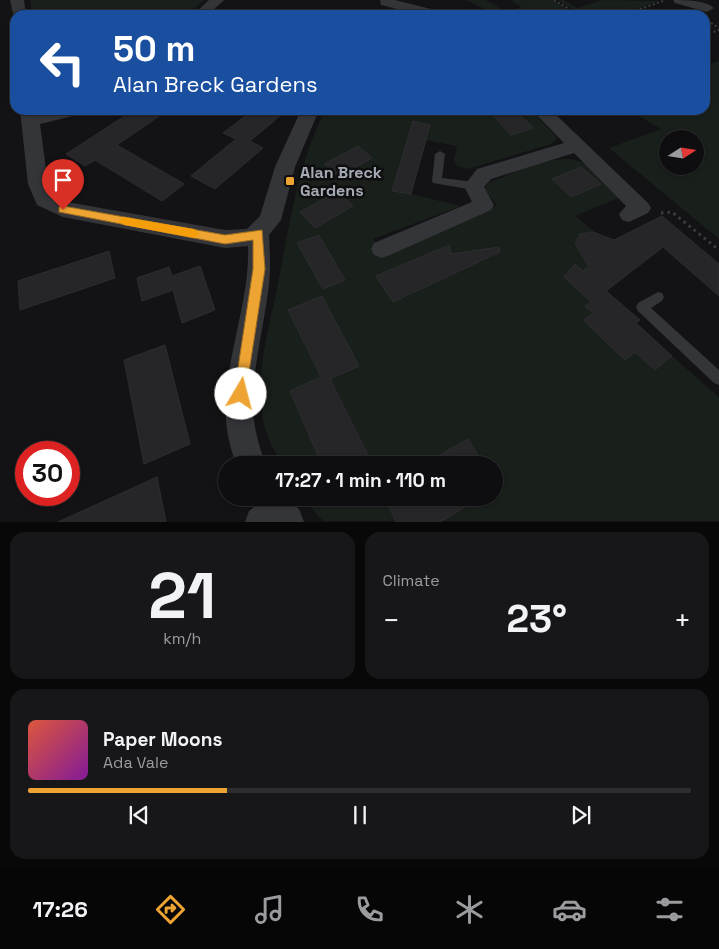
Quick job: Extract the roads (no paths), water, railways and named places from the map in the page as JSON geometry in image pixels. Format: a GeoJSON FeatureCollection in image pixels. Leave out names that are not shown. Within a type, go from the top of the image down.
{"type":"FeatureCollection","features":[{"type":"Feature","properties":{"kind":"street"},"geometry":{"type":"LineString","coordinates":[[206,10],[218,0]]}},
{"type":"Feature","properties":{"kind":"street"},"geometry":{"type":"LineString","coordinates":[[680,0],[707,8]]}},
{"type":"Feature","properties":{"kind":"street"},"geometry":{"type":"LineString","coordinates":[[386,1],[419,10]]}},
{"type":"Feature","properties":{"kind":"street"},"geometry":{"type":"LineString","coordinates":[[30,116],[38,184],[44,200],[63,210],[225,239],[248,237],[258,233],[270,220],[285,167],[308,115]]}},
{"type":"Feature","properties":{"kind":"street"},"geometry":{"type":"LineString","coordinates":[[546,115],[577,146],[635,211]]}},
{"type":"Feature","properties":{"kind":"street"},"geometry":{"type":"LineString","coordinates":[[382,249],[484,205],[474,186],[484,174],[577,146]]}},
{"type":"Feature","properties":{"kind":"street"},"geometry":{"type":"LineString","coordinates":[[249,456],[244,444],[239,409],[259,269],[258,233]]}},
{"type":"Feature","properties":{"kind":"lane"},"geometry":{"type":"LineString","coordinates":[[440,154],[437,181],[474,186]]}},
{"type":"Feature","properties":{"kind":"lane"},"geometry":{"type":"LineString","coordinates":[[658,297],[642,307],[719,379]]}},
{"type":"Feature","properties":{"kind":"place","name":"Alan Breck Gardens"},"geometry":{"type":"Point","coordinates":[290,181]}}]}
